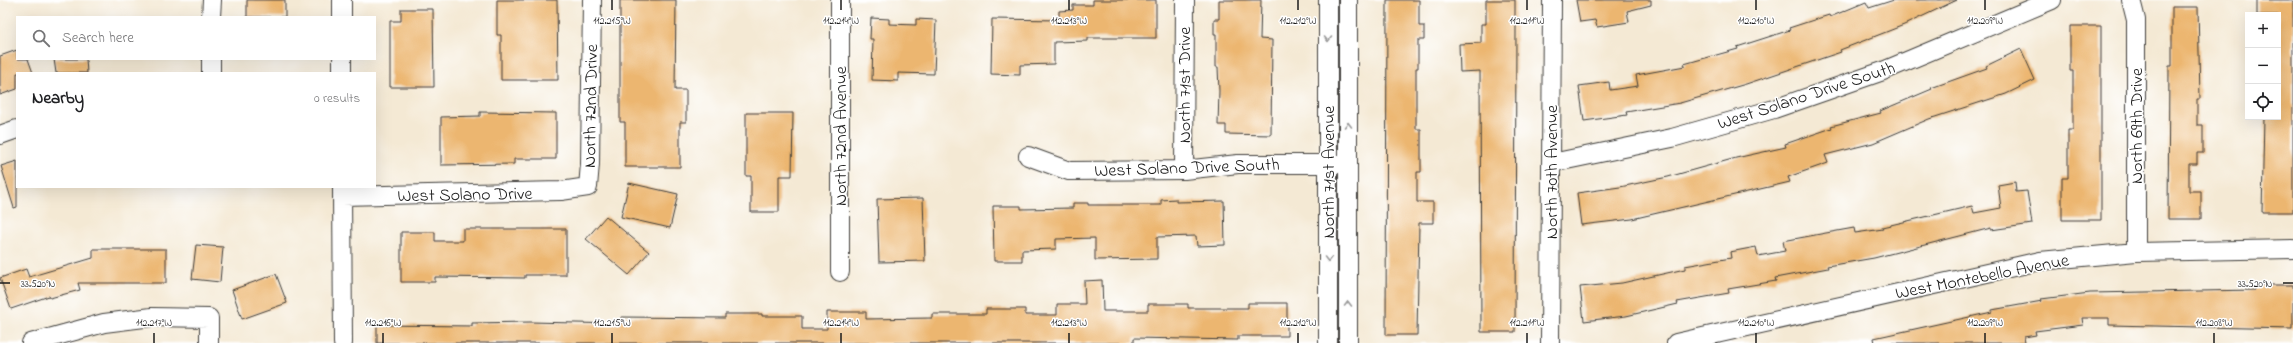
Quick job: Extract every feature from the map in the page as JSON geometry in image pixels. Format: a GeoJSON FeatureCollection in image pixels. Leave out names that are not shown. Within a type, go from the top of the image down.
{"type":"FeatureCollection","features":[{"type":"Feature","properties":{"kind":"street"},"geometry":{"type":"LineString","coordinates":[[211,16],[212,0]]}},
{"type":"Feature","properties":{"kind":"street"},"geometry":{"type":"LineString","coordinates":[[342,0],[342,16]]}},
{"type":"Feature","properties":{"kind":"street","name":"North 72nd Drive"},"geometry":{"type":"LineString","coordinates":[[588,187],[590,164],[592,0]]}},
{"type":"Feature","properties":{"kind":"street","name":"North 72nd Avenue"},"geometry":{"type":"LineString","coordinates":[[840,0],[840,272]]}},
{"type":"Feature","properties":{"kind":"street","name":"North 71st Drive"},"geometry":{"type":"LineString","coordinates":[[1184,0],[1184,170]]}},
{"type":"Feature","properties":{"kind":"street","name":"North 71st Avenue"},"geometry":{"type":"LineString","coordinates":[[1328,0],[1328,343]]}},
{"type":"Feature","properties":{"kind":"street","name":"North 71st Avenue"},"geometry":{"type":"LineString","coordinates":[[1348,0],[1348,343]]}},
{"type":"Feature","properties":{"kind":"street","name":"North 70th Avenue"},"geometry":{"type":"LineString","coordinates":[[1550,343],[1552,0]]}},
{"type":"Feature","properties":{"kind":"street","name":"West Solano Drive South"},"geometry":{"type":"LineString","coordinates":[[1552,163],[1672,138],[1774,109],[1883,71],[2052,0]]}},
{"type":"Feature","properties":{"kind":"street","name":"North 69th Drive"},"geometry":{"type":"LineString","coordinates":[[2132,0],[2136,20],[2136,252]]}},
{"type":"Feature","properties":{"kind":"street"},"geometry":{"type":"LineString","coordinates":[[211,60],[211,72]]}},
{"type":"Feature","properties":{"kind":"street"},"geometry":{"type":"LineString","coordinates":[[342,60],[342,72]]}},
{"type":"Feature","properties":{"kind":"street"},"geometry":{"type":"LineString","coordinates":[[0,135],[16,129]]}},
{"type":"Feature","properties":{"kind":"street","name":"West Solano Drive South"},"geometry":{"type":"LineString","coordinates":[[1028,156],[1069,171],[1184,170],[1238,164],[1348,164]]}},
{"type":"Feature","properties":{"kind":"street","name":"West Solano Drive"},"geometry":{"type":"LineString","coordinates":[[342,192],[561,191],[588,187]]}},
{"type":"Feature","properties":{"kind":"street"},"geometry":{"type":"LineString","coordinates":[[342,192],[343,343]]}},
{"type":"Feature","properties":{"kind":"street","name":"West Montebello Avenue"},"geometry":{"type":"LineString","coordinates":[[1676,343],[2040,261],[2136,252],[2293,249]]}},
{"type":"Feature","properties":{"kind":"street"},"geometry":{"type":"LineString","coordinates":[[31,343],[104,323],[152,317],[209,318],[209,343]]}},
{"type":"Feature","properties":{"kind":"building"},"geometry":{"type":"Polygon","coordinates":[[[247,0],[285,0],[285,16],[247,16],[247,0]]]}},
{"type":"Feature","properties":{"kind":"building"},"geometry":{"type":"Polygon","coordinates":[[[497,0],[557,0],[558,80],[501,80],[501,35],[497,35],[497,0]]]}},
{"type":"Feature","properties":{"kind":"building"},"geometry":{"type":"Polygon","coordinates":[[[620,0],[676,0],[675,90],[686,90],[686,122],[680,122],[680,167],[625,167],[625,122],[620,122],[620,0]]]}},
{"type":"Feature","properties":{"kind":"building"},"geometry":{"type":"Polygon","coordinates":[[[1093,0],[1156,0],[1156,38],[1088,38],[1088,41],[1054,42],[1054,64],[1020,65],[1020,75],[991,74],[992,19],[1059,20],[1059,11],[1073,10],[1073,5],[1093,5],[1093,0]]]}},
{"type":"Feature","properties":{"kind":"building"},"geometry":{"type":"Polygon","coordinates":[[[1219,0],[1261,0],[1260,39],[1272,40],[1271,135],[1226,134],[1226,125],[1218,125],[1219,91],[1218,67],[1216,67],[1216,34],[1214,34],[1214,19],[1219,19],[1219,0]]]}},
{"type":"Feature","properties":{"kind":"building"},"geometry":{"type":"Polygon","coordinates":[[[1387,0],[1419,0],[1419,26],[1424,26],[1424,40],[1418,40],[1418,68],[1416,68],[1416,129],[1421,129],[1421,172],[1417,172],[1417,202],[1433,202],[1433,223],[1419,223],[1417,335],[1386,335],[1387,0]]]}},
{"type":"Feature","properties":{"kind":"building"},"geometry":{"type":"Polygon","coordinates":[[[1486,0],[1515,0],[1515,332],[1481,332],[1480,71],[1460,72],[1459,44],[1481,43],[1481,24],[1486,24],[1486,0]]]}},
{"type":"Feature","properties":{"kind":"building"},"geometry":{"type":"Polygon","coordinates":[[[1576,0],[1651,0],[1651,5],[1627,11],[1629,22],[1597,27],[1595,20],[1580,22],[1576,0]]]}},
{"type":"Feature","properties":{"kind":"building"},"geometry":{"type":"Polygon","coordinates":[[[1894,0],[1957,0],[1904,25],[1840,50],[1841,52],[1746,84],[1680,103],[1626,112],[1627,115],[1584,121],[1579,86],[1609,82],[1610,90],[1638,86],[1636,75],[1685,66],[1684,64],[1738,49],[1737,47],[1790,30],[1789,28],[1829,15],[1830,17],[1866,2],[1869,8],[1894,0]]]}},
{"type":"Feature","properties":{"kind":"building"},"geometry":{"type":"Polygon","coordinates":[[[2257,0],[2293,0],[2293,212],[2262,212],[2264,120],[2281,120],[2281,12],[2257,12],[2257,0]]]}},
{"type":"Feature","properties":{"kind":"building"},"geometry":{"type":"Polygon","coordinates":[[[2172,7],[2198,7],[2200,99],[2197,99],[2197,125],[2203,125],[2203,153],[2197,153],[2197,164],[2189,164],[2189,191],[2201,191],[2201,219],[2168,219],[2169,66],[2172,66],[2172,7]]]}},
{"type":"Feature","properties":{"kind":"building"},"geometry":{"type":"Polygon","coordinates":[[[401,9],[433,9],[434,87],[390,87],[390,21],[401,21],[401,9]]]}},
{"type":"Feature","properties":{"kind":"building"},"geometry":{"type":"Polygon","coordinates":[[[871,18],[889,19],[889,24],[916,25],[916,19],[936,20],[934,74],[898,73],[898,81],[872,80],[873,39],[870,39],[871,18]]]}},
{"type":"Feature","properties":{"kind":"building"},"geometry":{"type":"Polygon","coordinates":[[[2070,26],[2101,26],[2101,220],[2062,220],[2062,178],[2068,178],[2068,130],[2073,130],[2073,71],[2070,71],[2070,26]]]}},
{"type":"Feature","properties":{"kind":"building"},"geometry":{"type":"Polygon","coordinates":[[[2021,49],[2035,80],[2006,94],[1929,119],[1873,143],[1825,155],[1828,163],[1788,177],[1790,182],[1632,219],[1581,225],[1577,193],[1620,187],[1668,177],[1736,158],[1786,147],[1785,144],[1832,128],[1831,126],[1881,113],[1880,111],[1932,89],[1931,88],[1987,68],[1986,66],[2021,49]]]}},
{"type":"Feature","properties":{"kind":"building"},"geometry":{"type":"Polygon","coordinates":[[[16,50],[16,60],[28,60],[33,72],[16,72],[16,89],[0,95],[0,56],[16,50]]]}},
{"type":"Feature","properties":{"kind":"building"},"geometry":{"type":"Polygon","coordinates":[[[54,60],[86,60],[87,72],[56,72],[54,60]]]}},
{"type":"Feature","properties":{"kind":"building"},"geometry":{"type":"Polygon","coordinates":[[[480,112],[556,113],[556,159],[514,159],[514,164],[441,165],[441,117],[480,116],[480,112]]]}},
{"type":"Feature","properties":{"kind":"building"},"geometry":{"type":"Polygon","coordinates":[[[746,113],[793,113],[792,176],[779,176],[779,212],[751,212],[751,176],[746,176],[746,113]]]}},
{"type":"Feature","properties":{"kind":"building"},"geometry":{"type":"Polygon","coordinates":[[[16,161],[17,207],[14,208],[1,166],[16,161]]]}},
{"type":"Feature","properties":{"kind":"building"},"geometry":{"type":"Polygon","coordinates":[[[2015,182],[2016,192],[2027,191],[2032,224],[1991,230],[1991,228],[1874,258],[1827,266],[1828,268],[1775,278],[1776,281],[1728,289],[1729,293],[1677,302],[1678,304],[1626,316],[1584,321],[1580,287],[1622,283],[1685,269],[1685,266],[1731,258],[1730,252],[1756,247],[1758,256],[1785,251],[1783,241],[1854,228],[1855,233],[1883,229],[1882,227],[1972,206],[1974,213],[2001,208],[1998,185],[2015,182]]]}},
{"type":"Feature","properties":{"kind":"building"},"geometry":{"type":"Polygon","coordinates":[[[629,183],[678,194],[670,228],[621,217],[629,183]]]}},
{"type":"Feature","properties":{"kind":"building"},"geometry":{"type":"Polygon","coordinates":[[[923,198],[925,261],[879,262],[877,199],[923,198]]]}},
{"type":"Feature","properties":{"kind":"building"},"geometry":{"type":"Polygon","coordinates":[[[1176,199],[1176,202],[1224,201],[1225,245],[1197,246],[1196,236],[1157,237],[1157,259],[1095,260],[1095,238],[1056,239],[1056,249],[1022,250],[1022,261],[994,261],[993,206],[1021,206],[1021,209],[1073,208],[1073,203],[1088,203],[1088,205],[1161,205],[1161,200],[1176,199]]]}},
{"type":"Feature","properties":{"kind":"building"},"geometry":{"type":"Polygon","coordinates":[[[606,216],[649,252],[629,275],[586,239],[606,216]]]}},
{"type":"Feature","properties":{"kind":"building"},"geometry":{"type":"Polygon","coordinates":[[[463,229],[566,229],[566,275],[525,275],[525,278],[435,277],[435,282],[401,282],[401,232],[435,232],[435,241],[463,241],[463,229]]]}},
{"type":"Feature","properties":{"kind":"building"},"geometry":{"type":"Polygon","coordinates":[[[196,245],[223,247],[220,282],[192,279],[196,245]]]}},
{"type":"Feature","properties":{"kind":"building"},"geometry":{"type":"Polygon","coordinates":[[[93,249],[166,249],[166,283],[78,283],[80,290],[50,298],[49,296],[11,309],[0,278],[26,269],[29,277],[93,258],[93,249]]]}},
{"type":"Feature","properties":{"kind":"building"},"geometry":{"type":"Polygon","coordinates":[[[276,274],[287,303],[242,319],[232,290],[276,274]]]}},
{"type":"Feature","properties":{"kind":"building"},"geometry":{"type":"Polygon","coordinates":[[[1102,280],[1103,311],[1148,311],[1148,304],[1188,304],[1188,308],[1248,308],[1248,303],[1287,303],[1287,336],[1238,336],[1238,340],[1134,338],[1134,343],[377,343],[377,325],[472,326],[472,323],[530,322],[621,324],[621,317],[725,318],[725,314],[762,314],[762,316],[802,316],[802,329],[827,329],[827,312],[866,312],[866,319],[932,318],[932,314],[986,314],[986,309],[1025,309],[1025,315],[1057,315],[1057,304],[1085,304],[1084,281],[1102,280]]]}},
{"type":"Feature","properties":{"kind":"building"},"geometry":{"type":"Polygon","coordinates":[[[2255,285],[2293,285],[2293,329],[2109,325],[2109,318],[2082,318],[2083,325],[2035,331],[2036,335],[2024,337],[2025,343],[1875,343],[1874,338],[1992,312],[1992,310],[2042,301],[2041,299],[2090,293],[2255,290],[2255,285]]]}}]}
